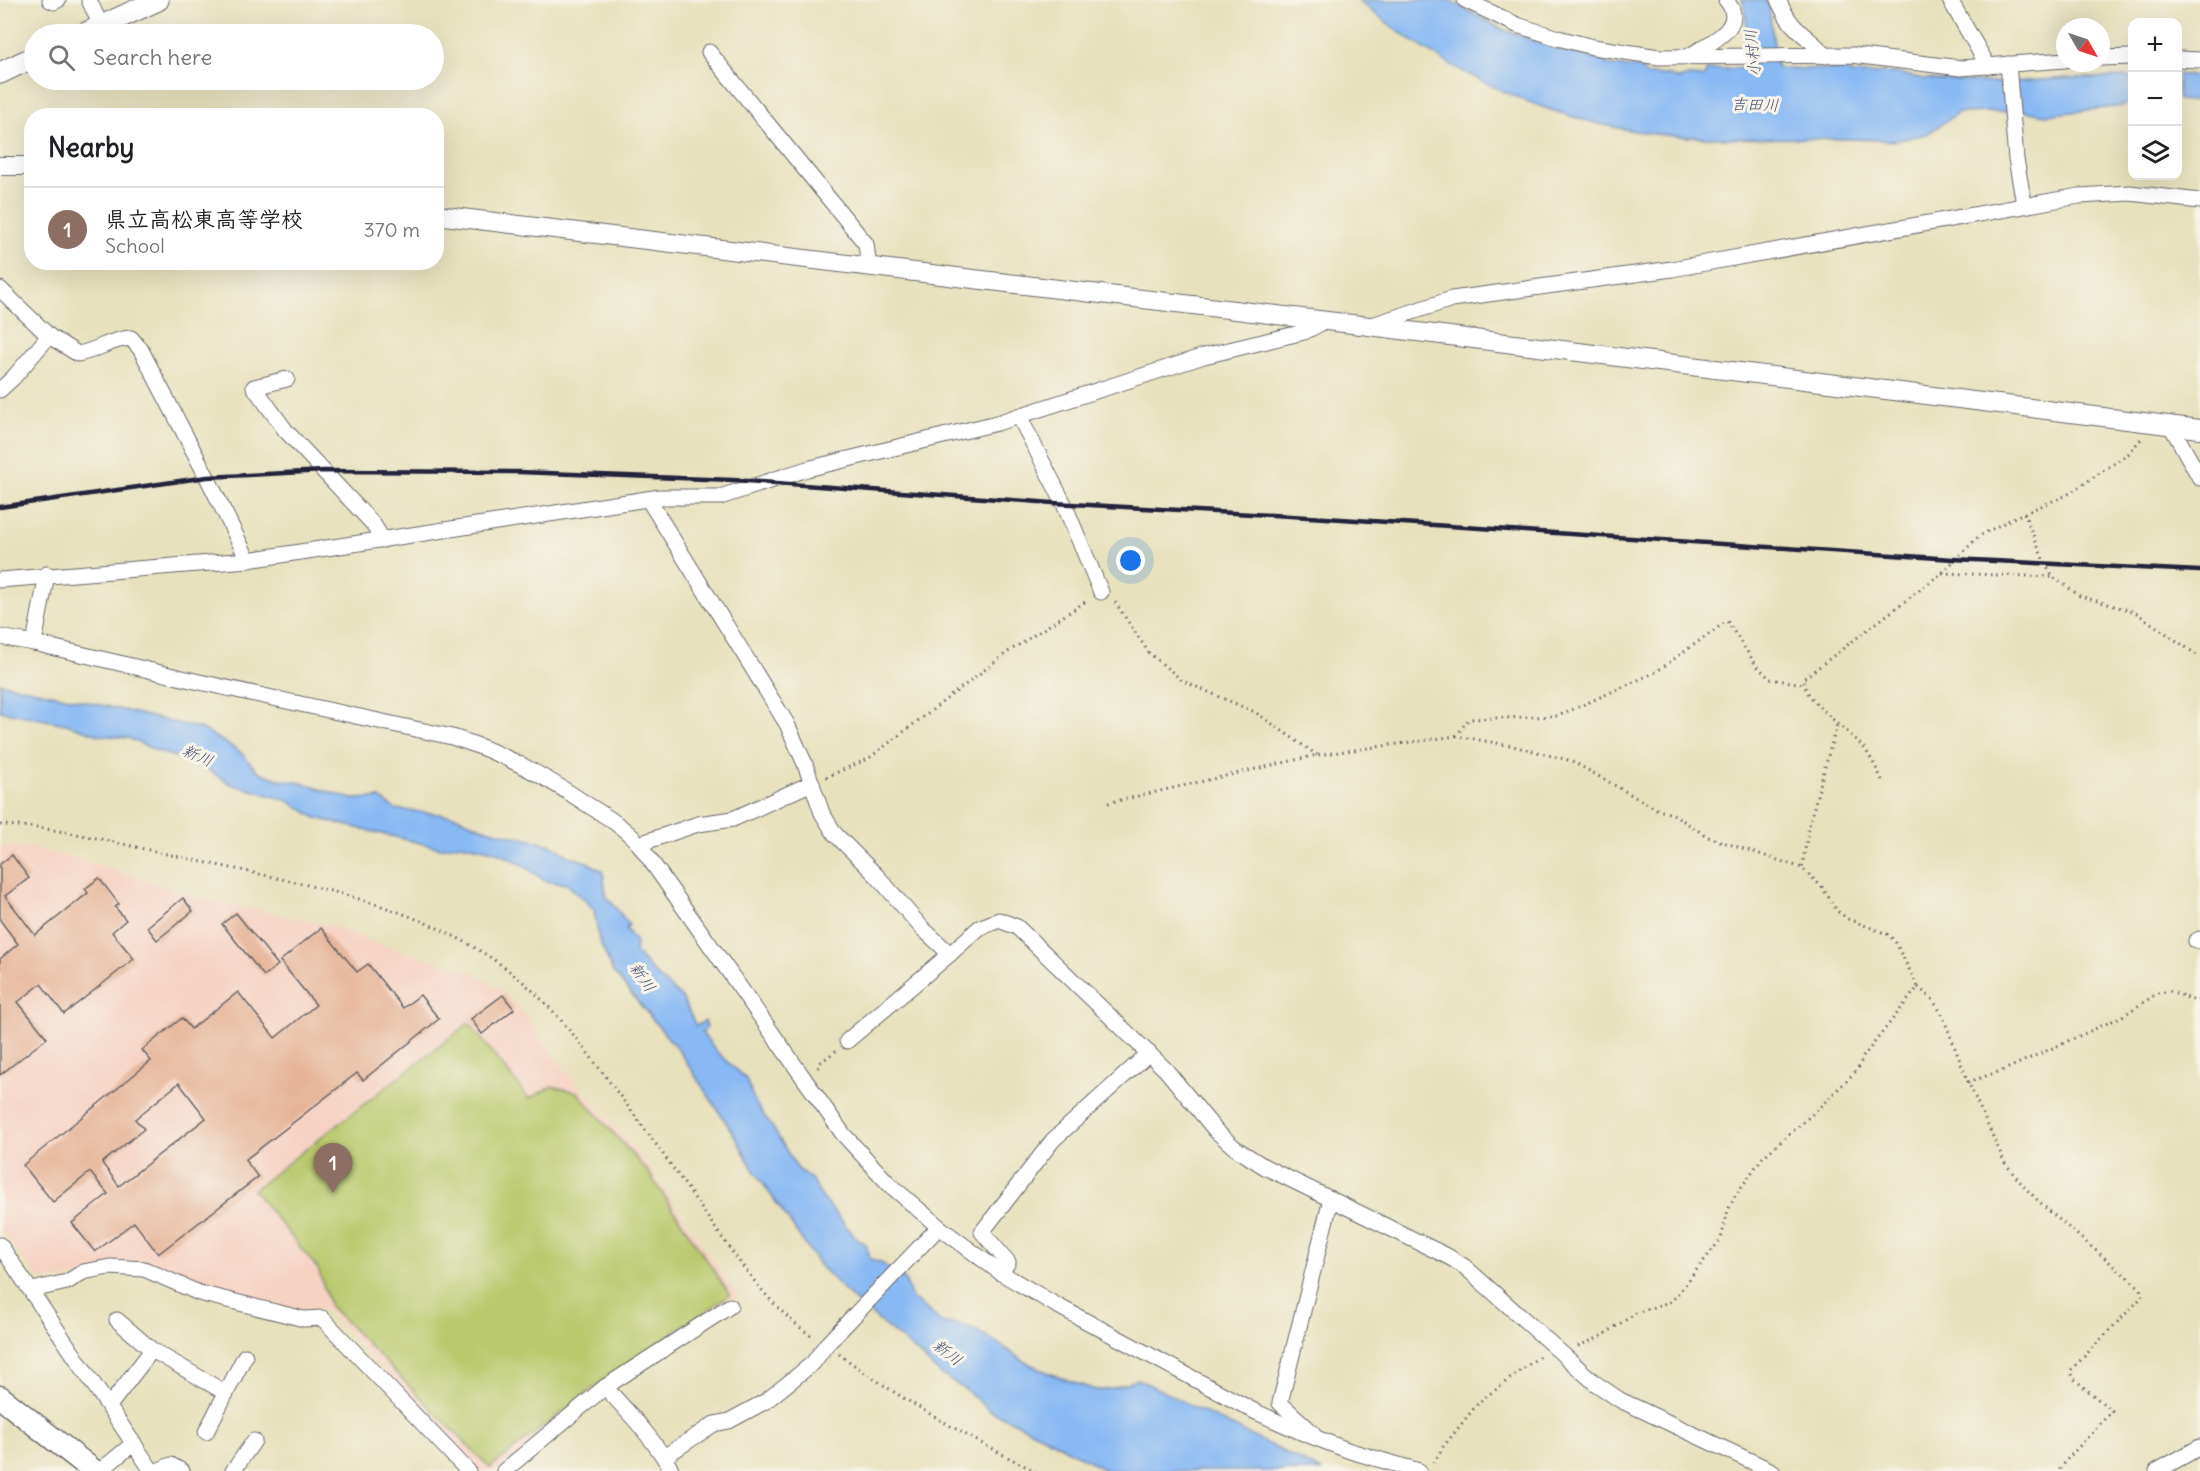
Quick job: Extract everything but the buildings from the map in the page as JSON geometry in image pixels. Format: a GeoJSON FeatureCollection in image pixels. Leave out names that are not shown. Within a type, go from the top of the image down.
{"type":"FeatureCollection","features":[{"type":"Feature","properties":{"kind":"main road"},"geometry":{"type":"LineString","coordinates":[[105,24],[158,0]]}},
{"type":"Feature","properties":{"kind":"main road"},"geometry":{"type":"LineString","coordinates":[[0,73],[24,62]]}},
{"type":"Feature","properties":{"kind":"main road"},"geometry":{"type":"LineString","coordinates":[[0,1397],[94,1471]]}},
{"type":"Feature","properties":{"kind":"street"},"geometry":{"type":"LineString","coordinates":[[50,0],[54,2],[58,0]]}},
{"type":"Feature","properties":{"kind":"street"},"geometry":{"type":"LineString","coordinates":[[89,0],[91,24]]}},
{"type":"Feature","properties":{"kind":"street"},"geometry":{"type":"LineString","coordinates":[[1465,0],[1517,25],[1593,47],[1659,57],[1852,55],[1961,68],[2056,61]]}},
{"type":"Feature","properties":{"kind":"street"},"geometry":{"type":"LineString","coordinates":[[1689,57],[1728,31],[1733,18],[1732,7],[1726,0]]}},
{"type":"Feature","properties":{"kind":"street"},"geometry":{"type":"LineString","coordinates":[[1778,0],[1787,17],[1798,30],[1815,43],[1826,56]]}},
{"type":"Feature","properties":{"kind":"street"},"geometry":{"type":"LineString","coordinates":[[1950,0],[1988,66]]}},
{"type":"Feature","properties":{"kind":"street"},"geometry":{"type":"LineString","coordinates":[[709,52],[866,244],[868,267]]}},
{"type":"Feature","properties":{"kind":"street"},"geometry":{"type":"LineString","coordinates":[[2110,58],[2128,57]]}},
{"type":"Feature","properties":{"kind":"street"},"geometry":{"type":"LineString","coordinates":[[2182,59],[2200,60]]}},
{"type":"Feature","properties":{"kind":"street"},"geometry":{"type":"LineString","coordinates":[[2008,64],[2016,159],[2024,204]]}},
{"type":"Feature","properties":{"kind":"street"},"geometry":{"type":"LineString","coordinates":[[0,166],[24,166]]}},
{"type":"Feature","properties":{"kind":"street"},"geometry":{"type":"LineString","coordinates":[[1369,326],[1452,299],[1695,265],[2024,204],[2079,196],[2130,193],[2200,201]]}},
{"type":"Feature","properties":{"kind":"street"},"geometry":{"type":"LineString","coordinates":[[444,216],[1369,326],[2200,429]]}},
{"type":"Feature","properties":{"kind":"street"},"geometry":{"type":"LineString","coordinates":[[0,289],[49,336],[78,354],[94,351],[118,339],[131,338],[147,360],[248,560]]}},
{"type":"Feature","properties":{"kind":"street"},"geometry":{"type":"LineString","coordinates":[[0,580],[47,574],[248,560],[660,497],[720,498],[807,469],[889,451],[1019,416],[1204,356],[1304,332],[1324,321]]}},
{"type":"Feature","properties":{"kind":"street"},"geometry":{"type":"LineString","coordinates":[[0,390],[49,336]]}},
{"type":"Feature","properties":{"kind":"street"},"geometry":{"type":"LineString","coordinates":[[287,378],[255,387],[286,430],[373,524],[383,540]]}},
{"type":"Feature","properties":{"kind":"street"},"geometry":{"type":"LineString","coordinates":[[1019,416],[1064,504],[1101,592]]}},
{"type":"Feature","properties":{"kind":"street"},"geometry":{"type":"LineString","coordinates":[[2163,425],[2200,478]]}},
{"type":"Feature","properties":{"kind":"street"},"geometry":{"type":"LineString","coordinates":[[648,499],[787,724],[822,813],[836,834],[878,877],[921,927],[950,954]]}},
{"type":"Feature","properties":{"kind":"street"},"geometry":{"type":"LineString","coordinates":[[34,643],[47,574]]}},
{"type":"Feature","properties":{"kind":"street"},"geometry":{"type":"LineString","coordinates":[[0,637],[452,737],[484,747],[520,763],[558,785],[606,817],[639,844],[843,1134],[889,1184],[939,1227],[1001,1272],[1056,1305],[1210,1388],[1320,1440],[1395,1466],[1419,1471]]}},
{"type":"Feature","properties":{"kind":"street"},"geometry":{"type":"LineString","coordinates":[[639,844],[698,824],[733,819],[812,783]]}},
{"type":"Feature","properties":{"kind":"street"},"geometry":{"type":"LineString","coordinates":[[847,1041],[979,928],[999,921],[1017,927],[1166,1070],[1216,1131],[1235,1148],[1265,1167],[1465,1267],[1595,1383],[1620,1400],[1772,1471]]}},
{"type":"Feature","properties":{"kind":"street"},"geometry":{"type":"LineString","coordinates":[[1001,1272],[1008,1262],[982,1232],[1053,1140],[1149,1053]]}},
{"type":"Feature","properties":{"kind":"street"},"geometry":{"type":"LineString","coordinates":[[1320,1440],[1280,1403],[1331,1199]]}},
{"type":"Feature","properties":{"kind":"street"},"geometry":{"type":"LineString","coordinates":[[664,1456],[714,1424],[729,1421],[766,1401],[813,1364],[826,1345],[939,1227]]}},
{"type":"Feature","properties":{"kind":"street"},"geometry":{"type":"LineString","coordinates":[[0,1245],[152,1471]]}},
{"type":"Feature","properties":{"kind":"street"},"geometry":{"type":"LineString","coordinates":[[32,1290],[67,1282],[83,1272],[111,1268],[144,1269],[199,1293],[304,1319],[322,1318],[468,1471]]}},
{"type":"Feature","properties":{"kind":"street"},"geometry":{"type":"LineString","coordinates":[[504,1471],[605,1388],[730,1306]]}},
{"type":"Feature","properties":{"kind":"street"},"geometry":{"type":"LineString","coordinates":[[117,1320],[152,1350],[226,1393]]}},
{"type":"Feature","properties":{"kind":"street"},"geometry":{"type":"LineString","coordinates":[[109,1406],[152,1350]]}},
{"type":"Feature","properties":{"kind":"street"},"geometry":{"type":"LineString","coordinates":[[206,1432],[245,1356]]}},
{"type":"Feature","properties":{"kind":"street"},"geometry":{"type":"LineString","coordinates":[[605,1388],[664,1456],[672,1471]]}},
{"type":"Feature","properties":{"kind":"street"},"geometry":{"type":"LineString","coordinates":[[233,1471],[254,1441]]}},
{"type":"Feature","properties":{"kind":"street"},"geometry":{"type":"LineString","coordinates":[[100,1471],[134,1443]]}},
{"type":"Feature","properties":{"kind":"street"},"geometry":{"type":"LineString","coordinates":[[2157,1471],[2200,1447]]}},
{"type":"Feature","properties":{"kind":"street"},"geometry":{"type":"LineString","coordinates":[[157,1471],[171,1466],[182,1471]]}},
{"type":"Feature","properties":{"kind":"path"},"geometry":{"type":"LineString","coordinates":[[1882,780],[1861,744],[1837,724],[1805,689],[1803,679],[1942,573],[1979,536],[2024,513],[2067,495],[2128,454],[2163,425]]}},
{"type":"Feature","properties":{"kind":"path"},"geometry":{"type":"LineString","coordinates":[[2024,513],[2045,564],[2053,577],[2080,596],[2135,612],[2200,657]]}},
{"type":"Feature","properties":{"kind":"path"},"geometry":{"type":"LineString","coordinates":[[1942,573],[2053,577]]}},
{"type":"Feature","properties":{"kind":"path"},"geometry":{"type":"LineString","coordinates":[[812,783],[868,759],[1008,651],[1101,592],[1111,595],[1149,653],[1183,681],[1255,712],[1317,755]]}},
{"type":"Feature","properties":{"kind":"path"},"geometry":{"type":"LineString","coordinates":[[1456,736],[1469,719],[1558,716],[1656,672],[1727,621],[1756,665],[1770,679],[1804,684]]}},
{"type":"Feature","properties":{"kind":"path"},"geometry":{"type":"LineString","coordinates":[[1802,868],[1809,825],[1837,724]]}},
{"type":"Feature","properties":{"kind":"path"},"geometry":{"type":"LineString","coordinates":[[1108,803],[1317,755],[1456,736],[1509,745],[1572,761],[1658,810],[1673,814],[1708,837],[1802,868],[1822,887],[1837,910],[1848,919],[1887,934],[1895,941],[1918,987],[1932,999],[1942,1014],[1968,1082],[2005,1163],[2025,1188],[2140,1288],[2142,1297],[2071,1370],[2073,1378],[2112,1411],[2061,1466],[2059,1471]]}},
{"type":"Feature","properties":{"kind":"path"},"geometry":{"type":"LineString","coordinates":[[0,825],[58,830],[349,897],[411,916],[486,954],[513,974],[551,1008],[627,1105],[744,1268],[781,1312],[869,1377],[1035,1471]]}},
{"type":"Feature","properties":{"kind":"path"},"geometry":{"type":"LineString","coordinates":[[1429,1471],[1443,1447],[1479,1402],[1544,1354],[1560,1352],[1600,1337],[1636,1313],[1672,1301],[1721,1239],[1728,1210],[1735,1196],[1762,1158],[1816,1112],[1858,1069],[1863,1057],[1918,987]]}},
{"type":"Feature","properties":{"kind":"path"},"geometry":{"type":"LineString","coordinates":[[1968,1082],[2004,1070],[2121,1017],[2158,993],[2171,992],[2195,1001],[2200,1000]]}},
{"type":"Feature","properties":{"kind":"path"},"geometry":{"type":"LineString","coordinates":[[819,1073],[818,1066],[821,1062],[847,1041]]}},
{"type":"Feature","properties":{"kind":"shaded area"},"geometry":{"type":"Polygon","coordinates":[[[0,847],[26,847],[87,861],[202,898],[337,927],[380,945],[471,971],[499,989],[526,1014],[560,1064],[642,1158],[738,1296],[604,1385],[497,1471],[476,1471],[325,1308],[307,1313],[264,1301],[207,1292],[144,1265],[67,1279],[39,1279],[0,1229],[0,847]]]}},
{"type":"Feature","properties":{"kind":"green space"},"geometry":{"type":"Polygon","coordinates":[[[469,1023],[529,1099],[552,1086],[577,1092],[649,1173],[730,1295],[610,1375],[490,1468],[330,1306],[318,1269],[253,1190],[469,1023]]]}},
{"type":"Feature","properties":{"kind":"water"},"geometry":{"type":"Polygon","coordinates":[[[1358,0],[1449,0],[1502,29],[1560,50],[1599,59],[1612,66],[1641,68],[1646,75],[1667,75],[1679,79],[1689,76],[1704,77],[1707,70],[1742,68],[1746,15],[1742,0],[1765,0],[1769,7],[1777,68],[1847,70],[1851,74],[1897,73],[1924,79],[1998,83],[2128,77],[2128,103],[2123,106],[2046,115],[2024,111],[1958,113],[1927,134],[1894,141],[1675,136],[1588,121],[1547,108],[1467,73],[1393,27],[1358,0]]]}},
{"type":"Feature","properties":{"kind":"water"},"geometry":{"type":"Polygon","coordinates":[[[2182,75],[2200,77],[2200,102],[2182,100],[2182,75]]]}},
{"type":"Feature","properties":{"kind":"water","name":"新川"},"geometry":{"type":"Polygon","coordinates":[[[0,683],[202,729],[239,751],[259,772],[281,780],[302,783],[352,799],[380,798],[395,809],[455,816],[486,829],[552,845],[569,856],[603,871],[606,895],[629,925],[626,929],[636,942],[635,952],[682,998],[696,1026],[705,1021],[707,1027],[702,1033],[718,1053],[746,1079],[755,1103],[797,1168],[812,1180],[821,1196],[857,1239],[866,1244],[870,1259],[880,1262],[905,1280],[912,1298],[943,1323],[974,1330],[1048,1373],[1100,1390],[1117,1387],[1138,1379],[1322,1471],[1107,1471],[989,1410],[966,1390],[940,1374],[854,1300],[820,1266],[753,1169],[735,1136],[679,1051],[613,972],[599,940],[594,909],[567,884],[545,881],[523,865],[495,851],[461,844],[441,848],[316,818],[289,801],[231,784],[197,763],[162,753],[128,738],[99,735],[66,724],[0,711],[0,683]]]}},
{"type":"Feature","properties":{"kind":"railway"},"geometry":{"type":"LineString","coordinates":[[0,507],[207,477],[324,471],[519,472],[733,480],[1053,503],[1326,518],[1953,559],[2200,571]]}},
{"type":"Feature","properties":{"kind":"place","name":"県立高松東高等学校"},"geometry":{"type":"Point","coordinates":[333,1193]}},
{"type":"Feature","properties":{"kind":"water label","name":"小村川"},"geometry":{"type":"Point","coordinates":[1752,53]}},
{"type":"Feature","properties":{"kind":"water label","name":"吉田川"},"geometry":{"type":"Point","coordinates":[1755,104]}}]}
